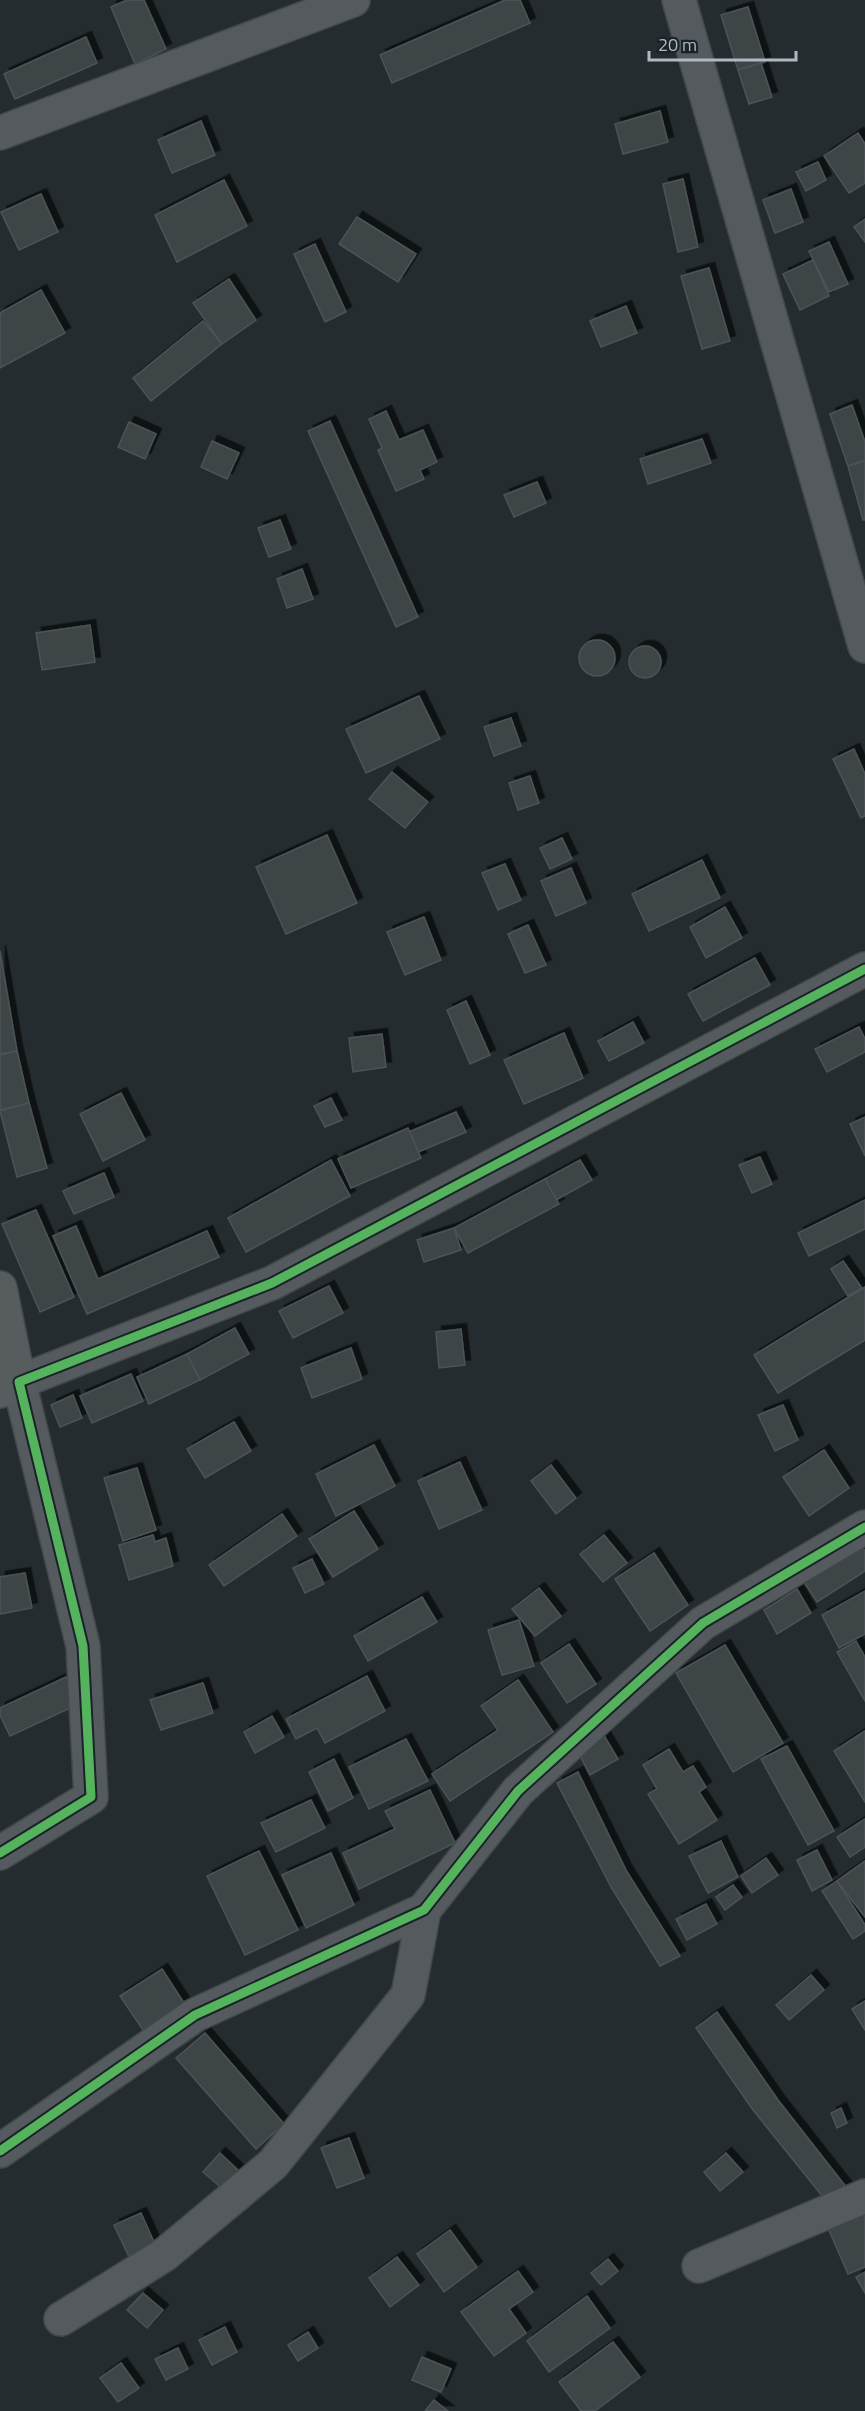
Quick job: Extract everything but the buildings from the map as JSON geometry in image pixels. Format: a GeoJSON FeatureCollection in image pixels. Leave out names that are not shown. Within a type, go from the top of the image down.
{"type":"FeatureCollection","features":[{"type":"Feature","properties":{"kind":"main road"},"geometry":{"type":"LineString","coordinates":[[0,1288],[9,1386]]}},
{"type":"Feature","properties":{"kind":"street"},"geometry":{"type":"LineString","coordinates":[[0,133],[353,0]]}},
{"type":"Feature","properties":{"kind":"street"},"geometry":{"type":"LineString","coordinates":[[679,0],[865,646]]}},
{"type":"Feature","properties":{"kind":"street"},"geometry":{"type":"LineString","coordinates":[[0,1853],[91,1797],[83,1646],[9,1386],[272,1283],[865,969]]}},
{"type":"Feature","properties":{"kind":"street"},"geometry":{"type":"LineString","coordinates":[[0,2151],[195,2015],[424,1910],[518,1791],[703,1623],[865,1527]]}},
{"type":"Feature","properties":{"kind":"street"},"geometry":{"type":"LineString","coordinates":[[61,2319],[164,2255],[273,2164],[408,1995],[424,1910]]}},
{"type":"Feature","properties":{"kind":"street"},"geometry":{"type":"LineString","coordinates":[[699,2266],[865,2196]]}},
{"type":"Feature","properties":{"kind":"cycle path"},"geometry":{"type":"LineString","coordinates":[[0,1853],[91,1797],[83,1646],[19,1382],[272,1283],[865,969]]}},
{"type":"Feature","properties":{"kind":"cycle path"},"geometry":{"type":"LineString","coordinates":[[0,2151],[195,2015],[424,1910],[518,1791],[703,1623],[865,1527]]}}]}
